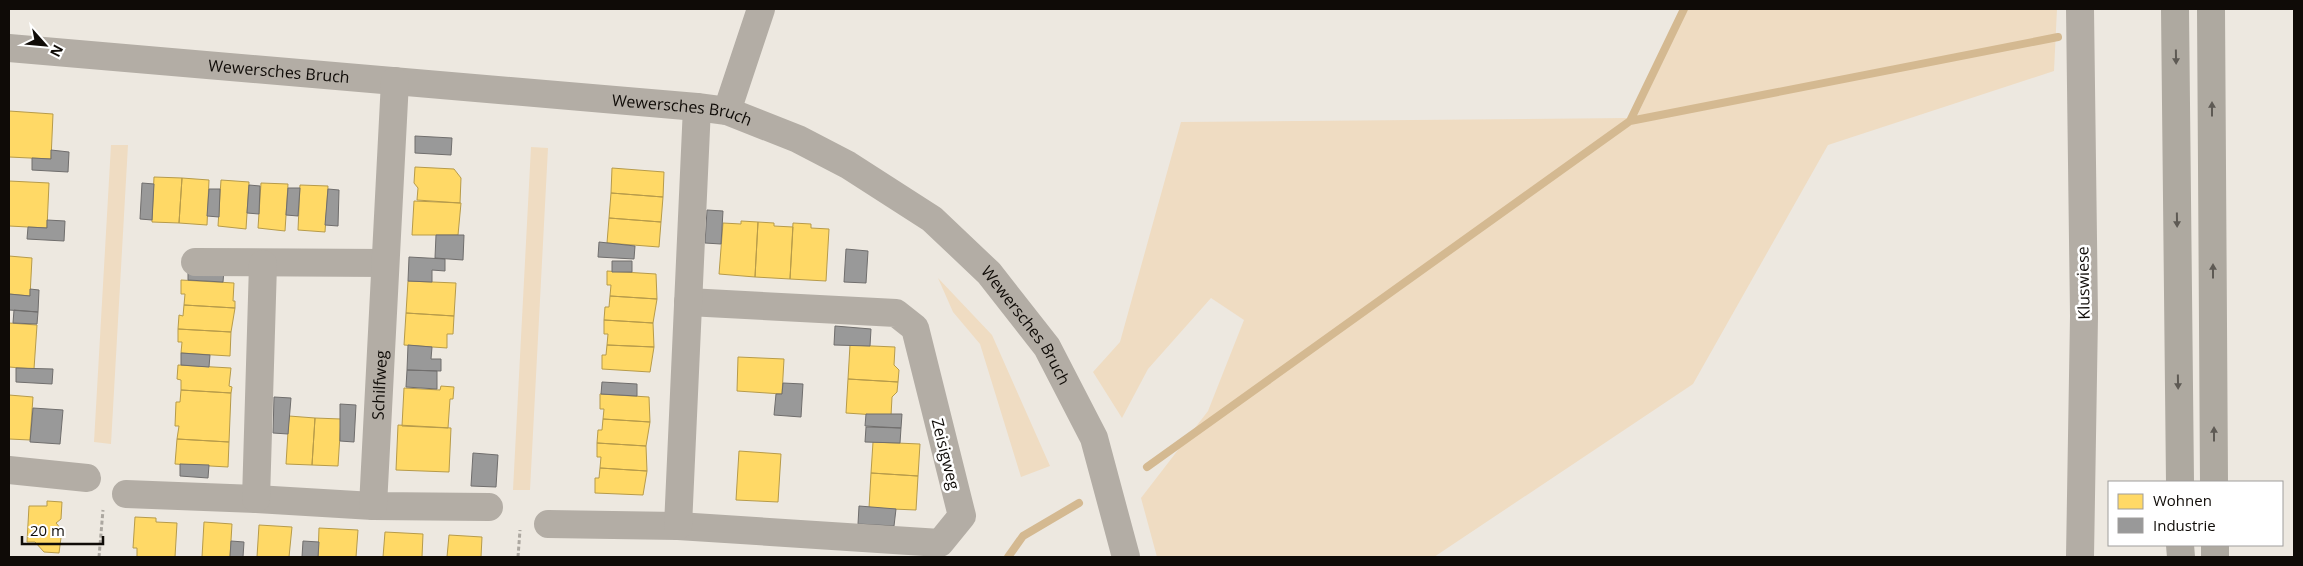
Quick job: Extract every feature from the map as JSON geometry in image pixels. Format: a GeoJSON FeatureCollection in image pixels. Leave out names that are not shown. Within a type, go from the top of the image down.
{"type":"FeatureCollection","features":[{"type":"Feature","properties":{"kind":"highway"},"geometry":{"type":"LineString","coordinates":[[2175,9],[2180,481]]}},
{"type":"Feature","properties":{"kind":"highway"},"geometry":{"type":"LineString","coordinates":[[2211,9],[2214,481]]}},
{"type":"Feature","properties":{"kind":"street"},"geometry":{"type":"LineString","coordinates":[[727,111],[761,9]]}},
{"type":"Feature","properties":{"kind":"street","name":"Kluswiese"},"geometry":{"type":"LineString","coordinates":[[2080,9],[2084,316],[2080,557]]}},
{"type":"Feature","properties":{"kind":"street","name":"Wewersches Bruch"},"geometry":{"type":"LineString","coordinates":[[9,48],[696,107],[727,111],[798,139],[848,165],[932,219],[989,273],[1047,347],[1094,438],[1126,557]]}},
{"type":"Feature","properties":{"kind":"street","name":"Schilfweg"},"geometry":{"type":"LineString","coordinates":[[373,506],[384,263],[395,81]]}},
{"type":"Feature","properties":{"kind":"street"},"geometry":{"type":"LineString","coordinates":[[678,526],[696,107]]}},
{"type":"Feature","properties":{"kind":"street"},"geometry":{"type":"LineString","coordinates":[[195,262],[263,264],[384,263]]}},
{"type":"Feature","properties":{"kind":"street"},"geometry":{"type":"LineString","coordinates":[[256,499],[263,264]]}},
{"type":"Feature","properties":{"kind":"street","name":"Zeisigweg"},"geometry":{"type":"LineString","coordinates":[[548,524],[678,526],[940,543],[962,516],[915,328],[896,313],[688,302]]}},
{"type":"Feature","properties":{"kind":"street"},"geometry":{"type":"LineString","coordinates":[[9,470],[87,478]]}},
{"type":"Feature","properties":{"kind":"street"},"geometry":{"type":"LineString","coordinates":[[115,497],[256,499],[373,506],[489,507]]}},
{"type":"Feature","properties":{"kind":"path"},"geometry":{"type":"LineString","coordinates":[[99,557],[115,497]]}},
{"type":"Feature","properties":{"kind":"path"},"geometry":{"type":"LineString","coordinates":[[518,557],[521,517],[548,524]]}},
{"type":"Feature","properties":{"kind":"shaded area"},"geometry":{"type":"Polygon","coordinates":[[[1687,9],[2057,9],[2054,71],[1828,145],[1693,384],[1434,557],[1157,557],[1141,498],[1208,411],[1244,320],[1211,298],[1148,369],[1122,418],[1093,372],[1120,342],[1181,122],[1627,118],[1637,116],[1687,9]]]}},
{"type":"Feature","properties":{"kind":"shaded area"},"geometry":{"type":"Polygon","coordinates":[[[111,145],[128,145],[111,444],[94,442],[111,145]]]}},
{"type":"Feature","properties":{"kind":"shaded area"},"geometry":{"type":"Polygon","coordinates":[[[531,147],[548,148],[530,490],[513,490],[531,147]]]}},
{"type":"Feature","properties":{"kind":"shaded area"},"geometry":{"type":"Polygon","coordinates":[[[938,278],[992,335],[1050,466],[1021,477],[980,344],[953,312],[938,278]]]}},
{"type":"Feature","properties":{"kind":"building: Wohnen"},"geometry":{"type":"Polygon","coordinates":[[[9,111],[53,114],[51,159],[9,157],[9,111]]]}},
{"type":"Feature","properties":{"kind":"building: Wohnen"},"geometry":{"type":"Polygon","coordinates":[[[415,167],[454,169],[461,178],[460,203],[417,200],[418,188],[414,183],[415,167]]]}},
{"type":"Feature","properties":{"kind":"building: Wohnen"},"geometry":{"type":"Polygon","coordinates":[[[612,168],[664,172],[663,197],[611,193],[612,168]]]}},
{"type":"Feature","properties":{"kind":"building: Wohnen"},"geometry":{"type":"Polygon","coordinates":[[[154,177],[182,178],[179,223],[152,222],[154,177]]]}},
{"type":"Feature","properties":{"kind":"building: Wohnen"},"geometry":{"type":"Polygon","coordinates":[[[182,178],[209,180],[207,225],[179,223],[182,178]]]}},
{"type":"Feature","properties":{"kind":"building: Wohnen"},"geometry":{"type":"Polygon","coordinates":[[[221,180],[249,182],[246,229],[218,226],[221,180]]]}},
{"type":"Feature","properties":{"kind":"building: Wohnen"},"geometry":{"type":"Polygon","coordinates":[[[9,181],[49,183],[47,228],[9,226],[9,181]]]}},
{"type":"Feature","properties":{"kind":"building: Wohnen"},"geometry":{"type":"Polygon","coordinates":[[[261,183],[288,184],[285,231],[258,228],[261,183]]]}},
{"type":"Feature","properties":{"kind":"building: Wohnen"},"geometry":{"type":"Polygon","coordinates":[[[300,185],[328,186],[325,232],[298,230],[300,185]]]}},
{"type":"Feature","properties":{"kind":"building: Wohnen"},"geometry":{"type":"Polygon","coordinates":[[[611,193],[663,197],[661,222],[609,218],[611,193]]]}},
{"type":"Feature","properties":{"kind":"building: Wohnen"},"geometry":{"type":"Polygon","coordinates":[[[414,201],[461,203],[458,235],[412,235],[414,201]]]}},
{"type":"Feature","properties":{"kind":"building: Wohnen"},"geometry":{"type":"Polygon","coordinates":[[[609,218],[661,222],[659,247],[607,243],[609,218]]]}},
{"type":"Feature","properties":{"kind":"building: Wohnen"},"geometry":{"type":"Polygon","coordinates":[[[741,221],[758,222],[755,277],[719,274],[723,223],[741,224],[741,221]]]}},
{"type":"Feature","properties":{"kind":"building: Wohnen"},"geometry":{"type":"Polygon","coordinates":[[[758,222],[774,223],[774,226],[793,227],[790,279],[755,277],[758,222]]]}},
{"type":"Feature","properties":{"kind":"building: Wohnen"},"geometry":{"type":"Polygon","coordinates":[[[793,223],[811,224],[811,228],[829,229],[826,281],[790,279],[793,223]]]}},
{"type":"Feature","properties":{"kind":"building: Wohnen"},"geometry":{"type":"Polygon","coordinates":[[[9,256],[32,258],[30,296],[9,294],[9,256]]]}},
{"type":"Feature","properties":{"kind":"building: Wohnen"},"geometry":{"type":"Polygon","coordinates":[[[607,271],[656,274],[657,299],[610,296],[611,285],[607,285],[607,271]]]}},
{"type":"Feature","properties":{"kind":"building: Wohnen"},"geometry":{"type":"Polygon","coordinates":[[[181,280],[234,283],[233,301],[235,301],[235,308],[184,305],[185,294],[181,294],[181,280]]]}},
{"type":"Feature","properties":{"kind":"building: Wohnen"},"geometry":{"type":"Polygon","coordinates":[[[408,281],[456,283],[454,316],[406,313],[408,281]]]}},
{"type":"Feature","properties":{"kind":"building: Wohnen"},"geometry":{"type":"Polygon","coordinates":[[[610,296],[657,299],[653,323],[604,320],[605,307],[609,307],[610,296]]]}},
{"type":"Feature","properties":{"kind":"building: Wohnen"},"geometry":{"type":"Polygon","coordinates":[[[184,305],[235,308],[231,332],[178,329],[179,315],[183,316],[184,305]]]}},
{"type":"Feature","properties":{"kind":"building: Wohnen"},"geometry":{"type":"Polygon","coordinates":[[[406,313],[454,316],[453,334],[447,334],[447,348],[404,345],[406,313]]]}},
{"type":"Feature","properties":{"kind":"building: Wohnen"},"geometry":{"type":"Polygon","coordinates":[[[604,320],[653,323],[654,347],[607,345],[608,334],[604,334],[604,320]]]}},
{"type":"Feature","properties":{"kind":"building: Wohnen"},"geometry":{"type":"Polygon","coordinates":[[[9,323],[37,325],[34,369],[9,367],[9,323]]]}},
{"type":"Feature","properties":{"kind":"building: Wohnen"},"geometry":{"type":"Polygon","coordinates":[[[178,329],[231,332],[230,356],[181,353],[182,342],[178,342],[178,329]]]}},
{"type":"Feature","properties":{"kind":"building: Wohnen"},"geometry":{"type":"Polygon","coordinates":[[[607,345],[654,347],[650,372],[602,369],[602,355],[606,355],[607,345]]]}},
{"type":"Feature","properties":{"kind":"building: Wohnen"},"geometry":{"type":"Polygon","coordinates":[[[850,345],[895,347],[894,365],[899,370],[898,382],[848,379],[850,345]]]}},
{"type":"Feature","properties":{"kind":"building: Wohnen"},"geometry":{"type":"Polygon","coordinates":[[[738,357],[784,359],[782,394],[737,391],[738,357]]]}},
{"type":"Feature","properties":{"kind":"building: Wohnen"},"geometry":{"type":"Polygon","coordinates":[[[178,365],[231,368],[229,386],[232,387],[231,393],[181,390],[181,380],[177,379],[178,365]]]}},
{"type":"Feature","properties":{"kind":"building: Wohnen"},"geometry":{"type":"Polygon","coordinates":[[[848,379],[898,382],[897,392],[892,397],[891,416],[846,413],[848,379]]]}},
{"type":"Feature","properties":{"kind":"building: Wohnen"},"geometry":{"type":"Polygon","coordinates":[[[441,386],[454,387],[453,399],[450,399],[448,428],[402,426],[404,388],[440,390],[441,386]]]}},
{"type":"Feature","properties":{"kind":"building: Wohnen"},"geometry":{"type":"Polygon","coordinates":[[[181,390],[231,393],[229,442],[177,439],[179,426],[175,426],[176,402],[180,402],[181,390]]]}},
{"type":"Feature","properties":{"kind":"building: Wohnen"},"geometry":{"type":"Polygon","coordinates":[[[600,394],[649,397],[650,422],[603,419],[604,409],[600,409],[600,394]]]}},
{"type":"Feature","properties":{"kind":"building: Wohnen"},"geometry":{"type":"Polygon","coordinates":[[[9,395],[33,397],[30,440],[9,439],[9,395]]]}},
{"type":"Feature","properties":{"kind":"building: Wohnen"},"geometry":{"type":"Polygon","coordinates":[[[289,416],[315,418],[312,465],[286,464],[289,416]]]}},
{"type":"Feature","properties":{"kind":"building: Wohnen"},"geometry":{"type":"Polygon","coordinates":[[[315,418],[341,419],[338,466],[312,465],[315,418]]]}},
{"type":"Feature","properties":{"kind":"building: Wohnen"},"geometry":{"type":"Polygon","coordinates":[[[603,419],[650,422],[646,446],[597,443],[598,430],[602,430],[603,419]]]}},
{"type":"Feature","properties":{"kind":"building: Wohnen"},"geometry":{"type":"Polygon","coordinates":[[[398,425],[451,428],[449,472],[396,470],[398,425]]]}},
{"type":"Feature","properties":{"kind":"building: Wohnen"},"geometry":{"type":"Polygon","coordinates":[[[177,439],[229,442],[228,467],[175,464],[177,439]]]}},
{"type":"Feature","properties":{"kind":"building: Wohnen"},"geometry":{"type":"Polygon","coordinates":[[[873,442],[920,444],[918,476],[871,473],[873,442]]]}},
{"type":"Feature","properties":{"kind":"building: Wohnen"},"geometry":{"type":"Polygon","coordinates":[[[597,443],[646,446],[647,471],[600,468],[601,457],[597,457],[597,443]]]}},
{"type":"Feature","properties":{"kind":"building: Wohnen"},"geometry":{"type":"Polygon","coordinates":[[[739,451],[781,454],[778,502],[736,500],[739,451]]]}},
{"type":"Feature","properties":{"kind":"building: Wohnen"},"geometry":{"type":"Polygon","coordinates":[[[600,468],[647,471],[643,495],[595,493],[595,478],[599,478],[600,468]]]}},
{"type":"Feature","properties":{"kind":"building: Wohnen"},"geometry":{"type":"Polygon","coordinates":[[[871,473],[918,476],[916,510],[869,508],[871,473]]]}},
{"type":"Feature","properties":{"kind":"building: Wohnen"},"geometry":{"type":"Polygon","coordinates":[[[47,501],[62,502],[61,519],[56,523],[62,530],[59,553],[44,552],[35,542],[27,542],[29,506],[47,506],[47,501]]]}},
{"type":"Feature","properties":{"kind":"building: Wohnen"},"geometry":{"type":"Polygon","coordinates":[[[135,517],[156,518],[156,522],[177,523],[175,557],[137,557],[137,548],[133,548],[135,517]]]}},
{"type":"Feature","properties":{"kind":"building: Wohnen"},"geometry":{"type":"Polygon","coordinates":[[[204,522],[232,524],[230,557],[202,557],[204,522]]]}},
{"type":"Feature","properties":{"kind":"building: Wohnen"},"geometry":{"type":"Polygon","coordinates":[[[259,525],[292,527],[289,557],[257,557],[259,525]]]}},
{"type":"Feature","properties":{"kind":"building: Wohnen"},"geometry":{"type":"Polygon","coordinates":[[[319,528],[358,530],[356,557],[318,557],[319,528]]]}},
{"type":"Feature","properties":{"kind":"building: Wohnen"},"geometry":{"type":"Polygon","coordinates":[[[385,532],[423,534],[422,557],[383,557],[385,532]]]}},
{"type":"Feature","properties":{"kind":"building: Wohnen"},"geometry":{"type":"Polygon","coordinates":[[[449,535],[482,537],[481,557],[447,557],[449,535]]]}},
{"type":"Feature","properties":{"kind":"building: Industrie"},"geometry":{"type":"Polygon","coordinates":[[[415,136],[452,138],[451,155],[415,153],[415,136]]]}},
{"type":"Feature","properties":{"kind":"building: Industrie"},"geometry":{"type":"Polygon","coordinates":[[[51,150],[69,152],[68,172],[32,170],[32,158],[51,159],[51,150]]]}},
{"type":"Feature","properties":{"kind":"building: Industrie"},"geometry":{"type":"Polygon","coordinates":[[[142,183],[154,184],[152,220],[140,219],[142,183]]]}},
{"type":"Feature","properties":{"kind":"building: Industrie"},"geometry":{"type":"Polygon","coordinates":[[[249,185],[260,186],[259,214],[247,213],[249,185]]]}},
{"type":"Feature","properties":{"kind":"building: Industrie"},"geometry":{"type":"Polygon","coordinates":[[[288,188],[300,188],[298,216],[286,215],[288,188]]]}},
{"type":"Feature","properties":{"kind":"building: Industrie"},"geometry":{"type":"Polygon","coordinates":[[[209,189],[220,189],[219,217],[207,216],[209,189]]]}},
{"type":"Feature","properties":{"kind":"building: Industrie"},"geometry":{"type":"Polygon","coordinates":[[[328,189],[339,190],[338,226],[325,225],[328,189]]]}},
{"type":"Feature","properties":{"kind":"building: Industrie"},"geometry":{"type":"Polygon","coordinates":[[[707,210],[723,211],[721,244],[705,243],[707,210]]]}},
{"type":"Feature","properties":{"kind":"building: Industrie"},"geometry":{"type":"Polygon","coordinates":[[[47,220],[65,221],[64,241],[27,239],[28,227],[47,228],[47,220]]]}},
{"type":"Feature","properties":{"kind":"building: Industrie"},"geometry":{"type":"Polygon","coordinates":[[[436,235],[464,235],[463,260],[435,258],[436,235]]]}},
{"type":"Feature","properties":{"kind":"building: Industrie"},"geometry":{"type":"Polygon","coordinates":[[[599,242],[635,246],[634,259],[598,257],[599,242]]]}},
{"type":"Feature","properties":{"kind":"building: Industrie"},"geometry":{"type":"Polygon","coordinates":[[[846,249],[868,251],[866,283],[844,282],[846,249]]]}},
{"type":"Feature","properties":{"kind":"building: Industrie"},"geometry":{"type":"Polygon","coordinates":[[[409,257],[445,259],[445,271],[432,270],[432,282],[408,281],[409,257]]]}},
{"type":"Feature","properties":{"kind":"building: Industrie"},"geometry":{"type":"Polygon","coordinates":[[[612,261],[632,261],[632,272],[612,272],[612,261]]]}},
{"type":"Feature","properties":{"kind":"building: Industrie"},"geometry":{"type":"Polygon","coordinates":[[[188,268],[224,270],[223,282],[188,280],[188,268]]]}},
{"type":"Feature","properties":{"kind":"building: Industrie"},"geometry":{"type":"Polygon","coordinates":[[[30,289],[39,290],[38,312],[9,310],[9,294],[30,296],[30,289]]]}},
{"type":"Feature","properties":{"kind":"building: Industrie"},"geometry":{"type":"Polygon","coordinates":[[[14,310],[38,312],[37,324],[13,323],[14,310]]]}},
{"type":"Feature","properties":{"kind":"building: Industrie"},"geometry":{"type":"Polygon","coordinates":[[[835,326],[871,329],[870,346],[834,345],[835,326]]]}},
{"type":"Feature","properties":{"kind":"building: Industrie"},"geometry":{"type":"Polygon","coordinates":[[[408,345],[432,347],[431,359],[441,359],[441,371],[407,370],[408,345]]]}},
{"type":"Feature","properties":{"kind":"building: Industrie"},"geometry":{"type":"Polygon","coordinates":[[[181,353],[210,355],[209,367],[181,365],[181,353]]]}},
{"type":"Feature","properties":{"kind":"building: Industrie"},"geometry":{"type":"Polygon","coordinates":[[[16,368],[53,369],[52,384],[16,382],[16,368]]]}},
{"type":"Feature","properties":{"kind":"building: Industrie"},"geometry":{"type":"Polygon","coordinates":[[[407,370],[437,371],[437,389],[406,387],[407,370]]]}},
{"type":"Feature","properties":{"kind":"building: Industrie"},"geometry":{"type":"Polygon","coordinates":[[[602,382],[637,384],[637,396],[601,394],[602,382]]]}},
{"type":"Feature","properties":{"kind":"building: Industrie"},"geometry":{"type":"Polygon","coordinates":[[[783,383],[803,384],[801,417],[774,415],[776,394],[782,394],[783,383]]]}},
{"type":"Feature","properties":{"kind":"building: Industrie"},"geometry":{"type":"Polygon","coordinates":[[[274,397],[291,398],[288,434],[273,433],[274,397]]]}},
{"type":"Feature","properties":{"kind":"building: Industrie"},"geometry":{"type":"Polygon","coordinates":[[[340,404],[356,405],[354,442],[340,441],[340,404]]]}},
{"type":"Feature","properties":{"kind":"building: Industrie"},"geometry":{"type":"Polygon","coordinates":[[[33,408],[63,410],[60,444],[30,442],[33,408]]]}},
{"type":"Feature","properties":{"kind":"building: Industrie"},"geometry":{"type":"Polygon","coordinates":[[[866,414],[902,414],[901,428],[865,426],[866,414]]]}},
{"type":"Feature","properties":{"kind":"building: Industrie"},"geometry":{"type":"Polygon","coordinates":[[[866,427],[901,428],[900,443],[865,442],[866,427]]]}},
{"type":"Feature","properties":{"kind":"building: Industrie"},"geometry":{"type":"Polygon","coordinates":[[[473,453],[498,455],[496,487],[471,486],[473,453]]]}},
{"type":"Feature","properties":{"kind":"building: Industrie"},"geometry":{"type":"Polygon","coordinates":[[[180,464],[209,465],[208,478],[180,476],[180,464]]]}},
{"type":"Feature","properties":{"kind":"building: Industrie"},"geometry":{"type":"Polygon","coordinates":[[[859,506],[896,509],[894,526],[858,524],[859,506]]]}},
{"type":"Feature","properties":{"kind":"building: Industrie"},"geometry":{"type":"Polygon","coordinates":[[[231,541],[244,542],[243,557],[230,557],[231,541]]]}},
{"type":"Feature","properties":{"kind":"building: Industrie"},"geometry":{"type":"Polygon","coordinates":[[[303,541],[319,542],[318,557],[302,557],[303,541]]]}},
{"type":"Feature","properties":{"kind":"waterway"},"geometry":{"type":"LineString","coordinates":[[1630,121],[1684,9]]}},
{"type":"Feature","properties":{"kind":"waterway"},"geometry":{"type":"LineString","coordinates":[[1147,467],[1630,121],[2058,37]]}},
{"type":"Feature","properties":{"kind":"waterway"},"geometry":{"type":"LineString","coordinates":[[1008,557],[1023,536],[1079,503]]}}]}
